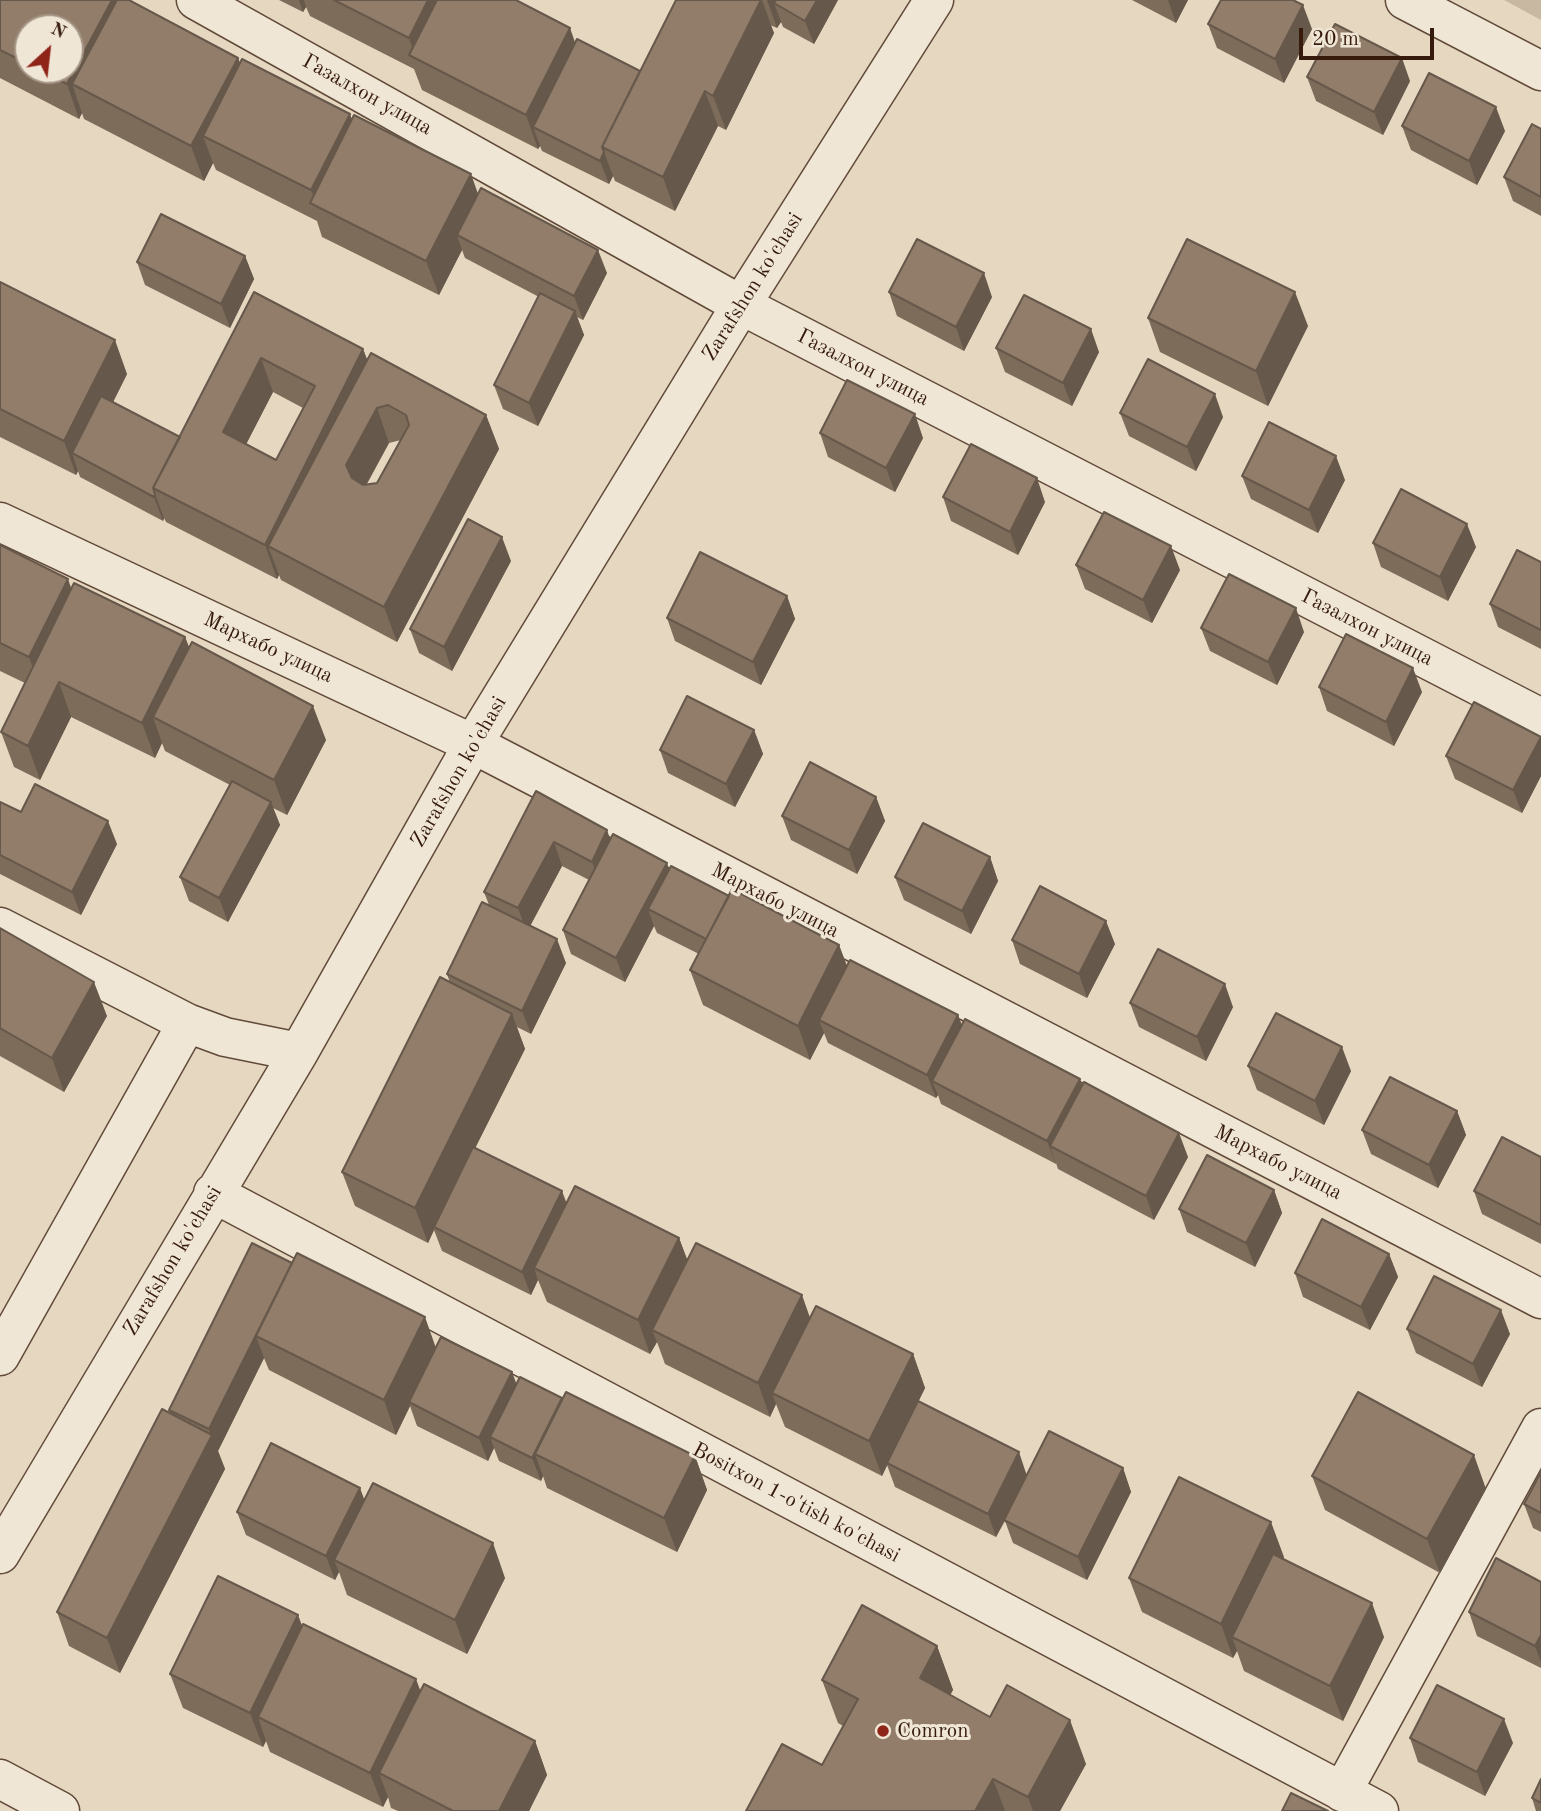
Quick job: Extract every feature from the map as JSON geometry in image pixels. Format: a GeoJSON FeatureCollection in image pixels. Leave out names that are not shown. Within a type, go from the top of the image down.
{"type":"FeatureCollection","features":[{"type":"Feature","properties":{"kind":"street","name":"Газалхон улица"},"geometry":{"type":"LineString","coordinates":[[196,0],[741,305],[1541,718]]}},
{"type":"Feature","properties":{"kind":"street","name":"Zarafshon ko'chasi"},"geometry":{"type":"LineString","coordinates":[[0,1554],[299,1052],[473,744],[741,305],[934,0]]}},
{"type":"Feature","properties":{"kind":"street"},"geometry":{"type":"LineString","coordinates":[[1405,0],[1541,71]]}},
{"type":"Feature","properties":{"kind":"street","name":"Мархабо улица"},"geometry":{"type":"LineString","coordinates":[[0,522],[473,744],[1541,1299]]}},
{"type":"Feature","properties":{"kind":"street"},"geometry":{"type":"LineString","coordinates":[[0,927],[187,1023],[225,1037],[299,1052]]}},
{"type":"Feature","properties":{"kind":"street"},"geometry":{"type":"LineString","coordinates":[[0,1356],[187,1023]]}},
{"type":"Feature","properties":{"kind":"street","name":"Bositxon 1-o'tish ko'chasi"},"geometry":{"type":"LineString","coordinates":[[213,1193],[1380,1811]]}},
{"type":"Feature","properties":{"kind":"street"},"geometry":{"type":"LineString","coordinates":[[1293,1811],[1327,1784],[1541,1428]]}},
{"type":"Feature","properties":{"kind":"street"},"geometry":{"type":"LineString","coordinates":[[0,1779],[60,1811]]}},
{"type":"Feature","properties":{"kind":"shaded area"},"geometry":{"type":"Polygon","coordinates":[[[1504,0],[1541,0],[1541,20],[1504,0]]]}},
{"type":"Feature","properties":{"kind":"building"},"geometry":{"type":"Polygon","coordinates":[[[0,0],[112,0],[84,52],[84,14],[14,14],[14,57],[0,50],[0,0]]]}},
{"type":"Feature","properties":{"kind":"building"},"geometry":{"type":"Polygon","coordinates":[[[117,0],[129,0],[238,58],[191,146],[72,84],[84,84],[84,62],[117,0]]]}},
{"type":"Feature","properties":{"kind":"building"},"geometry":{"type":"Polygon","coordinates":[[[334,0],[428,0],[409,38],[334,0]]]}},
{"type":"Feature","properties":{"kind":"building"},"geometry":{"type":"Polygon","coordinates":[[[437,0],[516,0],[570,28],[526,115],[409,55],[437,0]]]}},
{"type":"Feature","properties":{"kind":"building"},"geometry":{"type":"Polygon","coordinates":[[[676,0],[761,0],[713,96],[705,91],[663,177],[602,147],[676,0]]]}},
{"type":"Feature","properties":{"kind":"building"},"geometry":{"type":"Polygon","coordinates":[[[776,0],[817,0],[805,21],[774,3],[776,0]]]}},
{"type":"Feature","properties":{"kind":"building"},"geometry":{"type":"Polygon","coordinates":[[[1221,0],[1293,0],[1303,5],[1275,59],[1208,24],[1221,0]]]}},
{"type":"Feature","properties":{"kind":"building"},"geometry":{"type":"Polygon","coordinates":[[[1335,24],[1402,58],[1374,112],[1307,77],[1335,24]]]}},
{"type":"Feature","properties":{"kind":"building"},"geometry":{"type":"Polygon","coordinates":[[[577,39],[640,71],[602,147],[604,152],[600,161],[533,127],[577,39]]]}},
{"type":"Feature","properties":{"kind":"building"},"geometry":{"type":"Polygon","coordinates":[[[242,59],[350,114],[311,190],[203,136],[242,59]]]}},
{"type":"Feature","properties":{"kind":"building"},"geometry":{"type":"Polygon","coordinates":[[[1429,73],[1496,107],[1469,161],[1402,126],[1429,73]]]}},
{"type":"Feature","properties":{"kind":"building"},"geometry":{"type":"Polygon","coordinates":[[[354,115],[471,174],[426,261],[310,203],[354,115]]]}},
{"type":"Feature","properties":{"kind":"building"},"geometry":{"type":"Polygon","coordinates":[[[1532,124],[1541,129],[1541,197],[1504,177],[1532,124]]]}},
{"type":"Feature","properties":{"kind":"building"},"geometry":{"type":"Polygon","coordinates":[[[481,188],[598,250],[574,296],[457,235],[481,188]]]}},
{"type":"Feature","properties":{"kind":"building"},"geometry":{"type":"Polygon","coordinates":[[[161,214],[245,256],[221,304],[137,262],[161,214]]]}},
{"type":"Feature","properties":{"kind":"building"},"geometry":{"type":"Polygon","coordinates":[[[917,239],[984,273],[956,327],[889,292],[917,239]]]}},
{"type":"Feature","properties":{"kind":"building"},"geometry":{"type":"Polygon","coordinates":[[[1187,239],[1295,292],[1256,371],[1148,318],[1187,239]]]}},
{"type":"Feature","properties":{"kind":"building"},"geometry":{"type":"Polygon","coordinates":[[[0,282],[115,340],[64,441],[0,409],[0,282]]]}},
{"type":"Feature","properties":{"kind":"building"},"geometry":{"type":"Polygon","coordinates":[[[254,292],[363,349],[265,545],[153,488],[254,292]],[[261,358],[223,432],[276,460],[315,386],[261,358]]]}},
{"type":"Feature","properties":{"kind":"building"},"geometry":{"type":"Polygon","coordinates":[[[540,293],[575,311],[529,403],[494,385],[540,293]]]}},
{"type":"Feature","properties":{"kind":"building"},"geometry":{"type":"Polygon","coordinates":[[[1024,295],[1091,329],[1063,383],[996,348],[1024,295]]]}},
{"type":"Feature","properties":{"kind":"building"},"geometry":{"type":"Polygon","coordinates":[[[371,353],[486,415],[384,607],[268,546],[371,353]],[[388,405],[377,408],[346,465],[352,478],[363,485],[377,483],[409,425],[406,415],[388,405]]]}},
{"type":"Feature","properties":{"kind":"building"},"geometry":{"type":"Polygon","coordinates":[[[1148,359],[1215,394],[1187,447],[1120,413],[1148,359]]]}},
{"type":"Feature","properties":{"kind":"building"},"geometry":{"type":"Polygon","coordinates":[[[847,380],[915,414],[886,468],[820,433],[847,380]]]}},
{"type":"Feature","properties":{"kind":"building"},"geometry":{"type":"Polygon","coordinates":[[[101,396],[180,437],[153,488],[154,497],[72,453],[101,396]]]}},
{"type":"Feature","properties":{"kind":"building"},"geometry":{"type":"Polygon","coordinates":[[[1269,422],[1336,456],[1309,510],[1242,476],[1269,422]]]}},
{"type":"Feature","properties":{"kind":"building"},"geometry":{"type":"Polygon","coordinates":[[[971,444],[1037,478],[1010,532],[943,497],[971,444]]]}},
{"type":"Feature","properties":{"kind":"building"},"geometry":{"type":"Polygon","coordinates":[[[1401,489],[1467,524],[1440,577],[1373,543],[1401,489]]]}},
{"type":"Feature","properties":{"kind":"building"},"geometry":{"type":"Polygon","coordinates":[[[1104,512],[1171,546],[1143,600],[1076,565],[1104,512]]]}},
{"type":"Feature","properties":{"kind":"building"},"geometry":{"type":"Polygon","coordinates":[[[468,519],[502,537],[444,647],[410,629],[468,519]]]}},
{"type":"Feature","properties":{"kind":"building"},"geometry":{"type":"Polygon","coordinates":[[[0,545],[68,579],[29,657],[0,643],[0,545]]]}},
{"type":"Feature","properties":{"kind":"building"},"geometry":{"type":"Polygon","coordinates":[[[1517,550],[1541,562],[1541,630],[1490,604],[1517,550]]]}},
{"type":"Feature","properties":{"kind":"building"},"geometry":{"type":"Polygon","coordinates":[[[700,552],[787,596],[753,662],[667,618],[700,552]]]}},
{"type":"Feature","properties":{"kind":"building"},"geometry":{"type":"Polygon","coordinates":[[[1229,574],[1296,608],[1268,662],[1201,628],[1229,574]]]}},
{"type":"Feature","properties":{"kind":"building"},"geometry":{"type":"Polygon","coordinates":[[[74,583],[185,637],[142,723],[59,682],[28,746],[1,732],[74,583]]]}},
{"type":"Feature","properties":{"kind":"building"},"geometry":{"type":"Polygon","coordinates":[[[1346,634],[1413,668],[1386,722],[1319,687],[1346,634]]]}},
{"type":"Feature","properties":{"kind":"building"},"geometry":{"type":"Polygon","coordinates":[[[192,642],[313,706],[274,780],[153,717],[192,642]]]}},
{"type":"Feature","properties":{"kind":"building"},"geometry":{"type":"Polygon","coordinates":[[[687,696],[754,730],[726,784],[660,750],[687,696]]]}},
{"type":"Feature","properties":{"kind":"building"},"geometry":{"type":"Polygon","coordinates":[[[1474,702],[1541,737],[1513,790],[1446,756],[1474,702]]]}},
{"type":"Feature","properties":{"kind":"building"},"geometry":{"type":"Polygon","coordinates":[[[810,762],[876,797],[849,850],[782,816],[810,762]]]}},
{"type":"Feature","properties":{"kind":"building"},"geometry":{"type":"Polygon","coordinates":[[[232,781],[271,802],[219,898],[180,877],[232,781]]]}},
{"type":"Feature","properties":{"kind":"building"},"geometry":{"type":"Polygon","coordinates":[[[35,784],[108,821],[72,892],[0,855],[0,802],[21,812],[35,784]]]}},
{"type":"Feature","properties":{"kind":"building"},"geometry":{"type":"Polygon","coordinates":[[[536,791],[607,830],[592,862],[554,842],[518,908],[484,892],[536,791]]]}},
{"type":"Feature","properties":{"kind":"building"},"geometry":{"type":"Polygon","coordinates":[[[923,823],[990,857],[962,911],[895,877],[923,823]]]}},
{"type":"Feature","properties":{"kind":"building"},"geometry":{"type":"Polygon","coordinates":[[[613,834],[667,863],[616,958],[563,930],[613,834]]]}},
{"type":"Feature","properties":{"kind":"building"},"geometry":{"type":"Polygon","coordinates":[[[671,866],[729,896],[706,939],[648,909],[671,866]]]}},
{"type":"Feature","properties":{"kind":"building"},"geometry":{"type":"Polygon","coordinates":[[[1040,886],[1106,921],[1079,974],[1012,940],[1040,886]]]}},
{"type":"Feature","properties":{"kind":"building"},"geometry":{"type":"Polygon","coordinates":[[[732,889],[839,945],[798,1026],[690,970],[732,889]]]}},
{"type":"Feature","properties":{"kind":"building"},"geometry":{"type":"Polygon","coordinates":[[[482,902],[557,939],[522,1011],[447,974],[482,902]]]}},
{"type":"Feature","properties":{"kind":"building"},"geometry":{"type":"Polygon","coordinates":[[[0,928],[94,982],[52,1058],[0,1028],[0,928]]]}},
{"type":"Feature","properties":{"kind":"building"},"geometry":{"type":"Polygon","coordinates":[[[1158,949],[1225,984],[1197,1037],[1130,1003],[1158,949]]]}},
{"type":"Feature","properties":{"kind":"building"},"geometry":{"type":"Polygon","coordinates":[[[850,960],[958,1015],[927,1075],[819,1020],[850,960]]]}},
{"type":"Feature","properties":{"kind":"building"},"geometry":{"type":"Polygon","coordinates":[[[440,977],[512,1014],[415,1208],[342,1172],[440,977]]]}},
{"type":"Feature","properties":{"kind":"building"},"geometry":{"type":"Polygon","coordinates":[[[1276,1013],[1342,1047],[1315,1101],[1248,1066],[1276,1013]]]}},
{"type":"Feature","properties":{"kind":"building"},"geometry":{"type":"Polygon","coordinates":[[[965,1019],[1080,1079],[1047,1141],[932,1081],[965,1019]]]}},
{"type":"Feature","properties":{"kind":"building"},"geometry":{"type":"Polygon","coordinates":[[[1390,1077],[1457,1111],[1429,1165],[1362,1130],[1390,1077]]]}},
{"type":"Feature","properties":{"kind":"building"},"geometry":{"type":"Polygon","coordinates":[[[1084,1082],[1179,1133],[1146,1196],[1050,1146],[1084,1082]]]}},
{"type":"Feature","properties":{"kind":"building"},"geometry":{"type":"Polygon","coordinates":[[[1502,1137],[1541,1157],[1541,1225],[1474,1191],[1502,1137]]]}},
{"type":"Feature","properties":{"kind":"building"},"geometry":{"type":"Polygon","coordinates":[[[473,1147],[562,1191],[522,1272],[434,1227],[473,1147]]]}},
{"type":"Feature","properties":{"kind":"building"},"geometry":{"type":"Polygon","coordinates":[[[1207,1155],[1274,1190],[1246,1243],[1179,1209],[1207,1155]]]}},
{"type":"Feature","properties":{"kind":"building"},"geometry":{"type":"Polygon","coordinates":[[[575,1186],[679,1238],[638,1320],[534,1268],[575,1186]]]}},
{"type":"Feature","properties":{"kind":"building"},"geometry":{"type":"Polygon","coordinates":[[[1322,1219],[1389,1254],[1361,1307],[1295,1273],[1322,1219]]]}},
{"type":"Feature","properties":{"kind":"building"},"geometry":{"type":"Polygon","coordinates":[[[252,1243],[292,1263],[209,1429],[169,1410],[252,1243]]]}},
{"type":"Feature","properties":{"kind":"building"},"geometry":{"type":"Polygon","coordinates":[[[696,1243],[802,1295],[758,1383],[652,1330],[696,1243]]]}},
{"type":"Feature","properties":{"kind":"building"},"geometry":{"type":"Polygon","coordinates":[[[297,1253],[425,1317],[384,1400],[256,1336],[297,1253]]]}},
{"type":"Feature","properties":{"kind":"building"},"geometry":{"type":"Polygon","coordinates":[[[1434,1276],[1501,1310],[1473,1364],[1407,1329],[1434,1276]]]}},
{"type":"Feature","properties":{"kind":"building"},"geometry":{"type":"Polygon","coordinates":[[[816,1306],[913,1354],[869,1441],[772,1393],[816,1306]]]}},
{"type":"Feature","properties":{"kind":"building"},"geometry":{"type":"Polygon","coordinates":[[[441,1337],[512,1372],[479,1438],[409,1402],[441,1337]]]}},
{"type":"Feature","properties":{"kind":"building"},"geometry":{"type":"Polygon","coordinates":[[[520,1377],[562,1398],[532,1458],[490,1437],[520,1377]]]}},
{"type":"Feature","properties":{"kind":"building"},"geometry":{"type":"Polygon","coordinates":[[[566,1392],[695,1456],[664,1518],[535,1454],[566,1392]]]}},
{"type":"Feature","properties":{"kind":"building"},"geometry":{"type":"Polygon","coordinates":[[[1358,1392],[1474,1455],[1427,1539],[1312,1476],[1358,1392]]]}},
{"type":"Feature","properties":{"kind":"building"},"geometry":{"type":"Polygon","coordinates":[[[918,1401],[1019,1452],[988,1514],[887,1463],[918,1401]]]}},
{"type":"Feature","properties":{"kind":"building"},"geometry":{"type":"Polygon","coordinates":[[[162,1409],[212,1435],[107,1638],[57,1612],[162,1409]]]}},
{"type":"Feature","properties":{"kind":"building"},"geometry":{"type":"Polygon","coordinates":[[[1049,1431],[1123,1468],[1078,1557],[1004,1520],[1049,1431]]]}},
{"type":"Feature","properties":{"kind":"building"},"geometry":{"type":"Polygon","coordinates":[[[271,1443],[360,1488],[326,1556],[237,1512],[271,1443]]]}},
{"type":"Feature","properties":{"kind":"building"},"geometry":{"type":"Polygon","coordinates":[[[1541,1472],[1541,1513],[1524,1504],[1541,1472]]]}},
{"type":"Feature","properties":{"kind":"building"},"geometry":{"type":"Polygon","coordinates":[[[1179,1477],[1271,1522],[1221,1624],[1129,1578],[1179,1477]]]}},
{"type":"Feature","properties":{"kind":"building"},"geometry":{"type":"Polygon","coordinates":[[[373,1483],[493,1543],[455,1620],[334,1560],[373,1483]]]}},
{"type":"Feature","properties":{"kind":"building"},"geometry":{"type":"Polygon","coordinates":[[[1273,1554],[1372,1603],[1330,1686],[1232,1637],[1273,1554]]]}},
{"type":"Feature","properties":{"kind":"building"},"geometry":{"type":"Polygon","coordinates":[[[1496,1558],[1541,1582],[1541,1635],[1535,1646],[1469,1612],[1496,1558]]]}},
{"type":"Feature","properties":{"kind":"building"},"geometry":{"type":"Polygon","coordinates":[[[218,1576],[298,1615],[250,1713],[170,1674],[218,1576]]]}},
{"type":"Feature","properties":{"kind":"building"},"geometry":{"type":"Polygon","coordinates":[[[862,1605],[937,1646],[920,1678],[990,1717],[1007,1685],[1070,1720],[1028,1797],[993,1779],[975,1811],[746,1811],[782,1744],[822,1765],[858,1699],[822,1680],[862,1605]]]}},
{"type":"Feature","properties":{"kind":"building"},"geometry":{"type":"Polygon","coordinates":[[[303,1624],[416,1679],[370,1773],[258,1717],[303,1624]]]}},
{"type":"Feature","properties":{"kind":"building"},"geometry":{"type":"Polygon","coordinates":[[[424,1684],[535,1741],[499,1811],[453,1811],[379,1773],[424,1684]]]}},
{"type":"Feature","properties":{"kind":"building"},"geometry":{"type":"Polygon","coordinates":[[[1437,1685],[1504,1719],[1477,1772],[1410,1738],[1437,1685]]]}},
{"type":"Feature","properties":{"kind":"building"},"geometry":{"type":"Polygon","coordinates":[[[1541,1779],[1541,1803],[1532,1798],[1541,1779]]]}},
{"type":"Feature","properties":{"kind":"building"},"geometry":{"type":"Polygon","coordinates":[[[1291,1793],[1328,1811],[1282,1811],[1291,1793]]]}},
{"type":"Feature","properties":{"kind":"place","name":"Сomron"},"geometry":{"type":"Point","coordinates":[883,1731]}}]}
